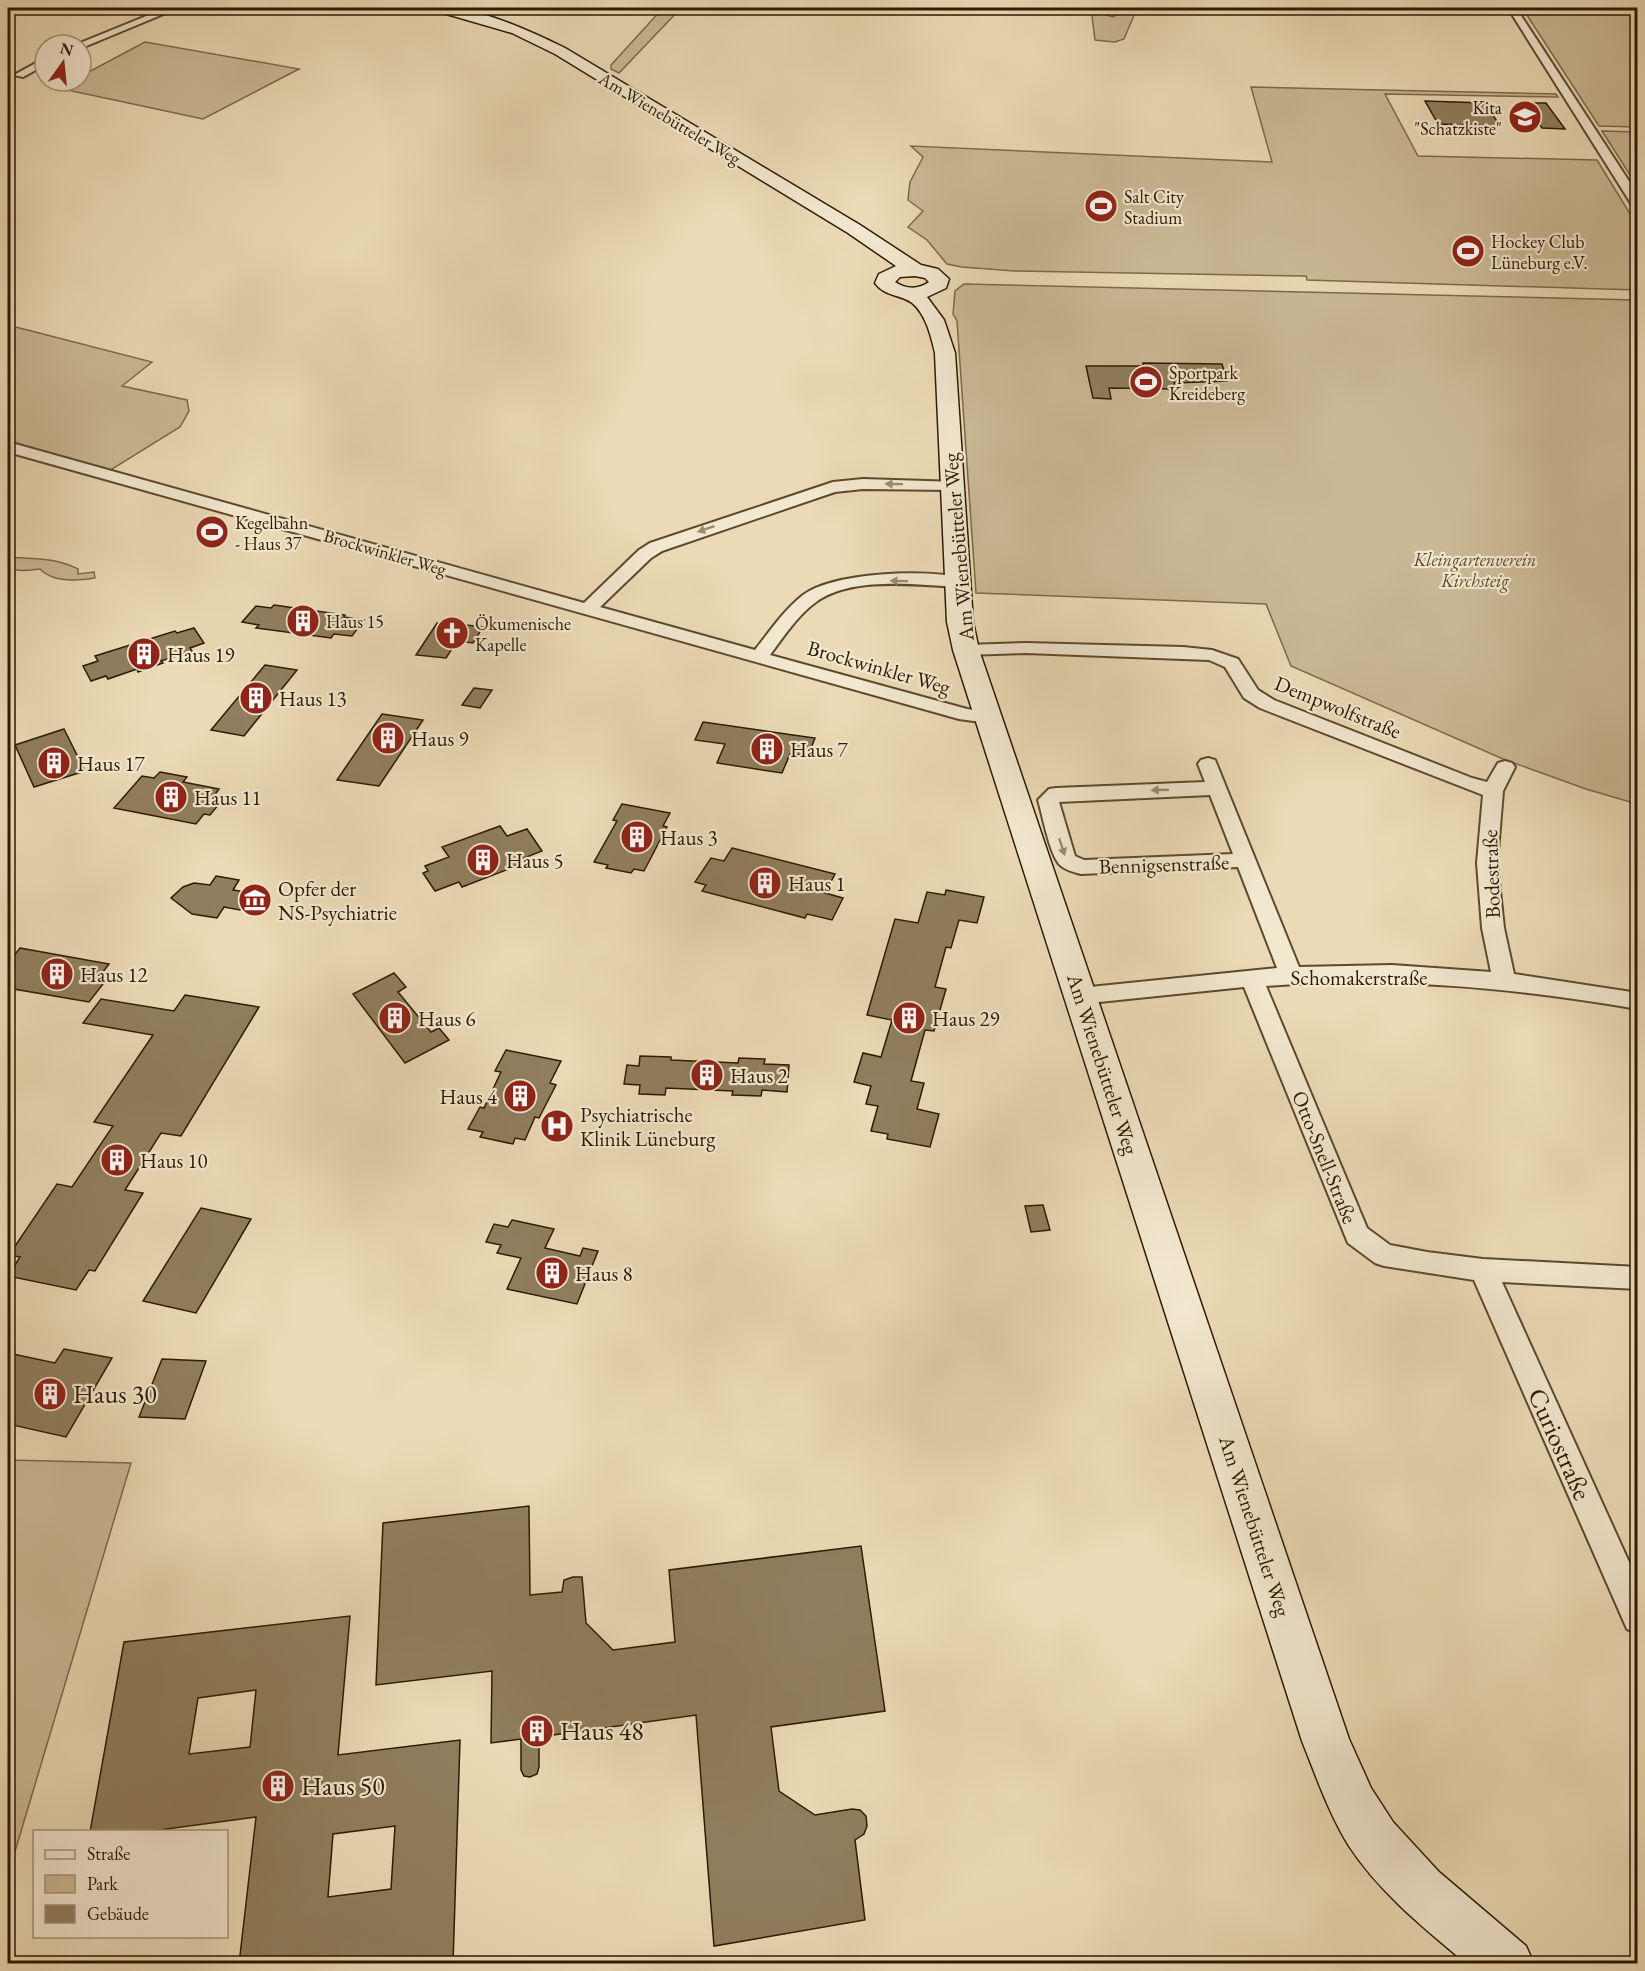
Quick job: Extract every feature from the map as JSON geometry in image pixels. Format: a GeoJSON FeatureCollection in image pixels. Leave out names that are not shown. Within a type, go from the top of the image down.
{"type":"FeatureCollection","features":[{"type":"Feature","properties":{"kind":"street"},"geometry":{"type":"LineString","coordinates":[[93,40],[173,8]]}},
{"type":"Feature","properties":{"kind":"street","name":"Am Wienebütteler Weg"},"geometry":{"type":"LineString","coordinates":[[441,8],[517,30],[560,51],[854,229],[915,270],[931,273],[939,279],[939,284],[920,292],[897,291],[886,285],[886,278],[896,272],[887,253]]}},
{"type":"Feature","properties":{"kind":"street"},"geometry":{"type":"LineString","coordinates":[[1512,8],[1638,206]]}},
{"type":"Feature","properties":{"kind":"street"},"geometry":{"type":"LineString","coordinates":[[19,75],[33,68]]}},
{"type":"Feature","properties":{"kind":"street"},"geometry":{"type":"LineString","coordinates":[[896,272],[915,270]]}},
{"type":"Feature","properties":{"kind":"street","name":"Am Wienebütteler Weg"},"geometry":{"type":"LineString","coordinates":[[920,292],[938,325],[945,353],[960,622],[966,650],[1326,1741],[1352,1800],[1374,1839],[1429,1898],[1508,1964]]}},
{"type":"Feature","properties":{"kind":"street","name":"Brockwinkler Weg"},"geometry":{"type":"LineString","coordinates":[[8,447],[966,715],[988,717]]}},
{"type":"Feature","properties":{"kind":"street"},"geometry":{"type":"LineString","coordinates":[[588,609],[645,554],[656,547],[810,493],[846,484],[952,485]]}},
{"type":"Feature","properties":{"kind":"street","name":"Brockwinkler Weg"},"geometry":{"type":"LineString","coordinates":[[759,657],[810,597],[838,584],[860,581],[958,582]]}},
{"type":"Feature","properties":{"kind":"street","name":"Dempwolfstraße"},"geometry":{"type":"LineString","coordinates":[[966,650],[1026,648],[1183,652],[1212,655],[1232,663],[1251,694],[1267,704],[1493,791]]}},
{"type":"Feature","properties":{"kind":"street","name":"Bennigsenstraße"},"geometry":{"type":"LineString","coordinates":[[1208,764],[1291,976]]}},
{"type":"Feature","properties":{"kind":"street","name":"Bodestraße"},"geometry":{"type":"LineString","coordinates":[[1505,767],[1493,791],[1487,862],[1493,928],[1505,983]]}},
{"type":"Feature","properties":{"kind":"street","name":"Bennigsenstraße"},"geometry":{"type":"LineString","coordinates":[[1218,788],[1056,795],[1048,800],[1065,856],[1068,861],[1081,867],[1246,860]]}},
{"type":"Feature","properties":{"kind":"street","name":"Schomakerstraße"},"geometry":{"type":"LineString","coordinates":[[1080,996],[1252,979],[1359,973],[1460,978],[1638,1001]]}},
{"type":"Feature","properties":{"kind":"street","name":"Otto-Snell-Straße"},"geometry":{"type":"LineString","coordinates":[[1252,979],[1357,1235],[1384,1255],[1483,1270],[1638,1278]]}},
{"type":"Feature","properties":{"kind":"street","name":"Curiostraße"},"geometry":{"type":"LineString","coordinates":[[1483,1270],[1638,1618]]}},
{"type":"Feature","properties":{"kind":"green space"},"geometry":{"type":"Polygon","coordinates":[[[663,8],[681,8],[619,73],[611,69],[611,65],[663,8]]]}},
{"type":"Feature","properties":{"kind":"green space"},"geometry":{"type":"Polygon","coordinates":[[[1091,8],[1101,8],[1103,14],[1113,17],[1119,13],[1119,8],[1134,8],[1135,13],[1124,39],[1115,42],[1095,40],[1091,8]]]}},
{"type":"Feature","properties":{"kind":"green space"},"geometry":{"type":"Polygon","coordinates":[[[1570,8],[1637,8],[1637,127],[1599,126],[1523,9],[1571,10],[1570,8]]]}},
{"type":"Feature","properties":{"kind":"green space"},"geometry":{"type":"Polygon","coordinates":[[[145,42],[299,69],[203,119],[81,93],[93,93],[93,70],[145,42]]]}},
{"type":"Feature","properties":{"kind":"green space"},"geometry":{"type":"Polygon","coordinates":[[[1251,87],[1556,94],[1558,97],[1385,94],[1418,156],[1597,160],[1637,225],[1637,290],[1307,280],[1306,276],[1014,271],[962,267],[947,264],[927,240],[908,227],[923,211],[908,200],[910,182],[923,157],[911,146],[1272,162],[1251,87]]]}},
{"type":"Feature","properties":{"kind":"green space"},"geometry":{"type":"Polygon","coordinates":[[[1602,131],[1637,132],[1637,186],[1602,131]]]}},
{"type":"Feature","properties":{"kind":"green space","name":"Kleingartenverein Kirchsteig"},"geometry":{"type":"Polygon","coordinates":[[[964,284],[1637,300],[1637,804],[1586,789],[1503,759],[1291,666],[1266,604],[976,593],[957,321],[953,314],[955,291],[964,284]]]}},
{"type":"Feature","properties":{"kind":"green space"},"geometry":{"type":"Polygon","coordinates":[[[8,325],[152,362],[122,386],[187,400],[189,411],[180,427],[109,471],[8,443],[8,325]]]}},
{"type":"Feature","properties":{"kind":"green space"},"geometry":{"type":"Polygon","coordinates":[[[8,557],[61,562],[78,569],[78,574],[94,572],[95,578],[66,580],[52,577],[40,569],[12,569],[8,568],[8,557]]]}},
{"type":"Feature","properties":{"kind":"green space"},"geometry":{"type":"Polygon","coordinates":[[[8,1460],[131,1463],[8,1875],[8,1460]]]}},
{"type":"Feature","properties":{"kind":"building"},"geometry":{"type":"Polygon","coordinates":[[[1425,101],[1485,103],[1500,126],[1438,124],[1425,101]]]}},
{"type":"Feature","properties":{"kind":"building"},"geometry":{"type":"Polygon","coordinates":[[[1524,103],[1546,103],[1565,129],[1542,128],[1524,103]]]}},
{"type":"Feature","properties":{"kind":"building","name":"Sportpark Kreideberg"},"geometry":{"type":"Polygon","coordinates":[[[1143,363],[1222,364],[1227,381],[1174,383],[1176,389],[1109,388],[1111,399],[1093,398],[1086,366],[1143,366],[1143,363]]]}},
{"type":"Feature","properties":{"kind":"building","name":"Haus 15"},"geometry":{"type":"Polygon","coordinates":[[[274,605],[345,615],[344,617],[364,620],[352,636],[334,634],[331,638],[256,628],[259,625],[242,622],[256,606],[271,608],[274,605]]]}},
{"type":"Feature","properties":{"kind":"building"},"geometry":{"type":"Polygon","coordinates":[[[437,623],[483,627],[473,643],[457,641],[446,658],[416,655],[437,623]]]}},
{"type":"Feature","properties":{"kind":"building","name":"Haus 19"},"geometry":{"type":"Polygon","coordinates":[[[194,628],[204,643],[190,648],[192,651],[161,661],[163,663],[138,672],[137,669],[108,679],[106,676],[91,681],[83,666],[98,661],[95,656],[175,631],[177,633],[194,628]]]}},
{"type":"Feature","properties":{"kind":"building","name":"Haus 13"},"geometry":{"type":"Polygon","coordinates":[[[265,665],[297,670],[244,736],[211,730],[265,665]]]}},
{"type":"Feature","properties":{"kind":"building"},"geometry":{"type":"Polygon","coordinates":[[[474,688],[492,690],[480,708],[462,705],[474,688]]]}},
{"type":"Feature","properties":{"kind":"building","name":"Haus 9"},"geometry":{"type":"Polygon","coordinates":[[[382,714],[423,720],[379,786],[337,780],[382,714]]]}},
{"type":"Feature","properties":{"kind":"building","name":"Haus 7"},"geometry":{"type":"Polygon","coordinates":[[[703,722],[815,738],[808,756],[790,754],[782,773],[717,763],[725,744],[695,740],[703,722]]]}},
{"type":"Feature","properties":{"kind":"building","name":"Haus 17"},"geometry":{"type":"Polygon","coordinates":[[[64,729],[85,771],[34,787],[15,745],[64,729]]]}},
{"type":"Feature","properties":{"kind":"building","name":"Haus 11"},"geometry":{"type":"Polygon","coordinates":[[[160,772],[187,777],[183,782],[219,789],[214,796],[224,798],[210,815],[204,814],[196,824],[114,808],[142,776],[154,778],[160,772]]]}},
{"type":"Feature","properties":{"kind":"building","name":"Haus 3"},"geometry":{"type":"Polygon","coordinates":[[[622,804],[670,813],[663,826],[667,827],[644,871],[634,869],[631,873],[606,868],[608,865],[594,862],[617,821],[613,820],[622,804]]]}},
{"type":"Feature","properties":{"kind":"building","name":"Haus 5"},"geometry":{"type":"Polygon","coordinates":[[[500,826],[507,836],[527,829],[542,851],[524,858],[527,862],[462,887],[459,882],[435,891],[423,873],[428,871],[425,866],[449,857],[442,847],[500,826]]]}},
{"type":"Feature","properties":{"kind":"building","name":"Haus 1"},"geometry":{"type":"Polygon","coordinates":[[[732,848],[835,874],[825,893],[843,898],[832,920],[807,914],[805,918],[702,891],[706,885],[695,882],[711,858],[724,861],[732,848]]]}},
{"type":"Feature","properties":{"kind":"building"},"geometry":{"type":"Polygon","coordinates":[[[216,876],[239,880],[233,890],[252,893],[240,910],[224,907],[217,918],[192,914],[171,898],[183,887],[194,883],[210,885],[216,876]]]}},
{"type":"Feature","properties":{"kind":"building","name":"Haus 29"},"geometry":{"type":"Polygon","coordinates":[[[946,890],[984,897],[977,923],[959,920],[951,948],[946,947],[935,987],[946,989],[934,1031],[925,1030],[911,1081],[924,1083],[917,1109],[939,1114],[930,1147],[887,1139],[888,1134],[871,1131],[878,1106],[866,1104],[871,1086],[854,1082],[863,1053],[881,1057],[892,1020],[867,1015],[895,919],[918,923],[927,892],[945,895],[946,890]]]}},
{"type":"Feature","properties":{"kind":"building","name":"Haus 12"},"geometry":{"type":"Polygon","coordinates":[[[20,948],[109,964],[102,973],[110,975],[89,1002],[8,988],[8,963],[20,948]]]}},
{"type":"Feature","properties":{"kind":"building","name":"Haus 6"},"geometry":{"type":"Polygon","coordinates":[[[394,973],[406,987],[398,992],[431,1032],[439,1028],[449,1040],[405,1063],[353,994],[394,973]]]}},
{"type":"Feature","properties":{"kind":"building","name":"Haus 10"},"geometry":{"type":"Polygon","coordinates":[[[185,995],[259,1007],[181,1136],[161,1133],[125,1190],[143,1193],[95,1271],[89,1270],[76,1290],[8,1276],[20,1257],[9,1255],[57,1184],[72,1187],[113,1126],[94,1122],[153,1035],[83,1023],[101,999],[174,1011],[185,995]]]}},
{"type":"Feature","properties":{"kind":"building","name":"Haus 4"},"geometry":{"type":"Polygon","coordinates":[[[506,1050],[561,1061],[550,1083],[556,1085],[539,1118],[535,1117],[525,1140],[515,1138],[513,1144],[480,1137],[483,1132],[468,1129],[480,1107],[484,1108],[501,1072],[495,1071],[506,1050]]]}},
{"type":"Feature","properties":{"kind":"building","name":"Haus 2"},"geometry":{"type":"Polygon","coordinates":[[[640,1056],[738,1063],[739,1058],[765,1059],[764,1064],[789,1065],[787,1092],[762,1090],[761,1096],[732,1095],[733,1091],[666,1088],[665,1095],[639,1094],[640,1085],[624,1084],[627,1065],[639,1066],[640,1056]]]}},
{"type":"Feature","properties":{"kind":"building"},"geometry":{"type":"Polygon","coordinates":[[[1043,1205],[1050,1230],[1031,1232],[1025,1206],[1043,1205]]]}},
{"type":"Feature","properties":{"kind":"building"},"geometry":{"type":"Polygon","coordinates":[[[201,1208],[251,1219],[196,1313],[143,1301],[201,1208]]]}},
{"type":"Feature","properties":{"kind":"building","name":"Haus 8"},"geometry":{"type":"Polygon","coordinates":[[[512,1220],[554,1229],[545,1248],[580,1256],[583,1248],[598,1251],[577,1304],[507,1289],[521,1258],[497,1253],[501,1245],[486,1242],[494,1224],[508,1227],[512,1220]]]}},
{"type":"Feature","properties":{"kind":"building","name":"Haus 30"},"geometry":{"type":"Polygon","coordinates":[[[64,1349],[112,1358],[66,1437],[8,1424],[8,1353],[55,1363],[64,1349]]]}},
{"type":"Feature","properties":{"kind":"building"},"geometry":{"type":"Polygon","coordinates":[[[162,1359],[206,1361],[185,1419],[139,1417],[162,1359]]]}},
{"type":"Feature","properties":{"kind":"building","name":"Haus 48"},"geometry":{"type":"Polygon","coordinates":[[[529,1506],[530,1595],[562,1592],[564,1580],[582,1577],[586,1623],[613,1650],[675,1642],[669,1570],[861,1546],[885,1711],[771,1727],[779,1791],[815,1815],[852,1809],[860,1810],[866,1816],[867,1826],[864,1834],[855,1840],[865,1920],[714,1946],[696,1715],[539,1737],[539,1767],[537,1774],[530,1777],[524,1776],[521,1770],[521,1739],[491,1743],[492,1671],[376,1685],[383,1523],[529,1506]]]}},
{"type":"Feature","properties":{"kind":"building","name":"Haus 50"},"geometry":{"type":"Polygon","coordinates":[[[350,1616],[338,1755],[460,1740],[453,1964],[239,1964],[256,1817],[159,1830],[90,1830],[124,1642],[350,1616]],[[256,1690],[198,1698],[189,1754],[250,1747],[256,1690]],[[395,1826],[333,1834],[328,1897],[391,1889],[395,1826]]]}},
{"type":"Feature","properties":{"kind":"place","name":"Kita \"Schatzkiste\""},"geometry":{"type":"Point","coordinates":[1525,117]}},
{"type":"Feature","properties":{"kind":"place","name":"Salt City Stadium"},"geometry":{"type":"Point","coordinates":[1101,206]}},
{"type":"Feature","properties":{"kind":"place","name":"Hockey Club Lüneburg e.V."},"geometry":{"type":"Point","coordinates":[1468,251]}},
{"type":"Feature","properties":{"kind":"place","name":"Sportpark Kreideberg"},"geometry":{"type":"Point","coordinates":[1146,382]}},
{"type":"Feature","properties":{"kind":"place","name":"Kegelbahn - Haus 37"},"geometry":{"type":"Point","coordinates":[212,532]}},
{"type":"Feature","properties":{"kind":"place","name":"Haus 15"},"geometry":{"type":"Point","coordinates":[303,621]}},
{"type":"Feature","properties":{"kind":"place","name":"Ökumenische Kapelle"},"geometry":{"type":"Point","coordinates":[452,633]}},
{"type":"Feature","properties":{"kind":"place","name":"Haus 19"},"geometry":{"type":"Point","coordinates":[144,654]}},
{"type":"Feature","properties":{"kind":"place","name":"Haus 13"},"geometry":{"type":"Point","coordinates":[256,698]}},
{"type":"Feature","properties":{"kind":"place","name":"Haus 9"},"geometry":{"type":"Point","coordinates":[388,738]}},
{"type":"Feature","properties":{"kind":"place","name":"Haus 7"},"geometry":{"type":"Point","coordinates":[767,749]}},
{"type":"Feature","properties":{"kind":"place","name":"Haus 17"},"geometry":{"type":"Point","coordinates":[54,763]}},
{"type":"Feature","properties":{"kind":"place","name":"Haus 11"},"geometry":{"type":"Point","coordinates":[171,797]}},
{"type":"Feature","properties":{"kind":"place","name":"Haus 3"},"geometry":{"type":"Point","coordinates":[637,837]}},
{"type":"Feature","properties":{"kind":"place","name":"Haus 5"},"geometry":{"type":"Point","coordinates":[483,860]}},
{"type":"Feature","properties":{"kind":"place","name":"Haus 1"},"geometry":{"type":"Point","coordinates":[765,883]}},
{"type":"Feature","properties":{"kind":"place","name":"Opfer der NS-Psychiatrie"},"geometry":{"type":"Point","coordinates":[255,900]}},
{"type":"Feature","properties":{"kind":"place","name":"Haus 12"},"geometry":{"type":"Point","coordinates":[57,974]}},
{"type":"Feature","properties":{"kind":"place","name":"Haus 6"},"geometry":{"type":"Point","coordinates":[395,1018]}},
{"type":"Feature","properties":{"kind":"place","name":"Haus 29"},"geometry":{"type":"Point","coordinates":[909,1018]}},
{"type":"Feature","properties":{"kind":"place","name":"Haus 2"},"geometry":{"type":"Point","coordinates":[707,1075]}},
{"type":"Feature","properties":{"kind":"place","name":"Haus 4"},"geometry":{"type":"Point","coordinates":[520,1096]}},
{"type":"Feature","properties":{"kind":"place","name":"Psychiatrische Klinik Lüneburg"},"geometry":{"type":"Point","coordinates":[557,1126]}},
{"type":"Feature","properties":{"kind":"place","name":"Haus 10"},"geometry":{"type":"Point","coordinates":[117,1160]}},
{"type":"Feature","properties":{"kind":"place","name":"Haus 8"},"geometry":{"type":"Point","coordinates":[552,1273]}},
{"type":"Feature","properties":{"kind":"place","name":"Haus 30"},"geometry":{"type":"Point","coordinates":[50,1394]}},
{"type":"Feature","properties":{"kind":"place","name":"Haus 48"},"geometry":{"type":"Point","coordinates":[537,1731]}},
{"type":"Feature","properties":{"kind":"place","name":"Haus 50"},"geometry":{"type":"Point","coordinates":[278,1786]}}]}
